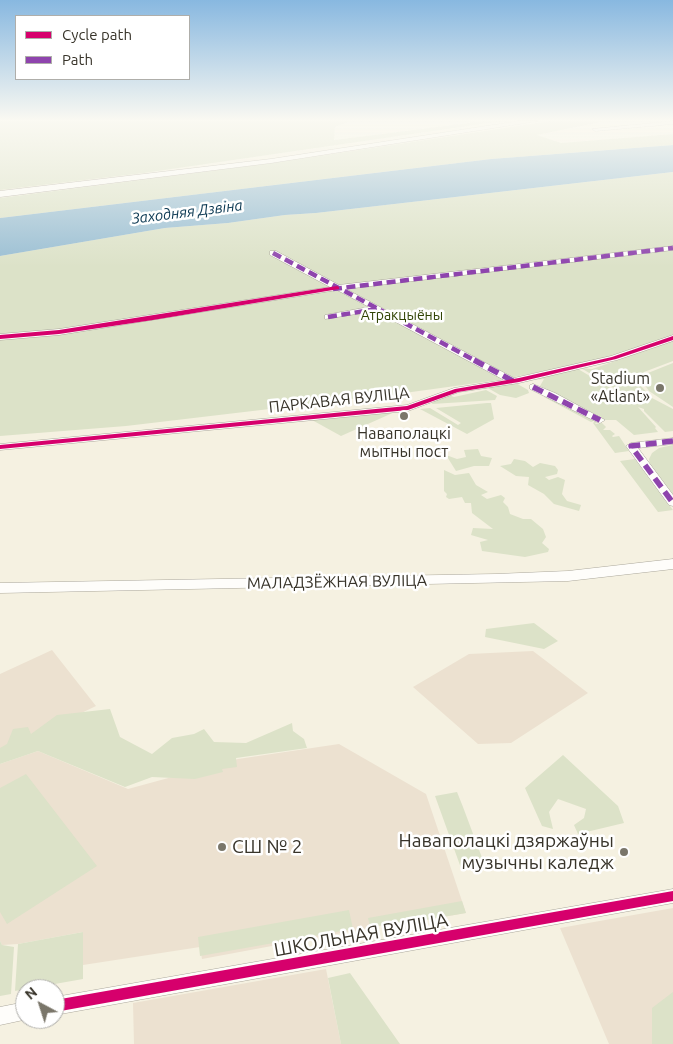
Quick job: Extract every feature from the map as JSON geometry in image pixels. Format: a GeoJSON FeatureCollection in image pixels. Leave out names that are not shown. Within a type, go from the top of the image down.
{"type":"FeatureCollection","features":[{"type":"Feature","properties":{"kind":"main road"},"geometry":{"type":"LineString","coordinates":[[0,194],[199,170]]}},
{"type":"Feature","properties":{"kind":"main road","name":"МАЛАДЗЁЖНАЯ ВУЛІЦА"},"geometry":{"type":"LineString","coordinates":[[0,588],[496,579],[568,576],[673,564]]}},
{"type":"Feature","properties":{"kind":"street"},"geometry":{"type":"LineString","coordinates":[[0,337],[58,332],[337,288],[673,248]]}},
{"type":"Feature","properties":{"kind":"street"},"geometry":{"type":"LineString","coordinates":[[274,253],[513,381],[552,395],[600,420]]}},
{"type":"Feature","properties":{"kind":"street"},"geometry":{"type":"LineString","coordinates":[[328,317],[379,308]]}},
{"type":"Feature","properties":{"kind":"street","name":"ПАРКАВАЯ ВУЛІЦА"},"geometry":{"type":"LineString","coordinates":[[0,447],[408,408],[457,390],[513,381],[614,358],[673,338]]}},
{"type":"Feature","properties":{"kind":"street"},"geometry":{"type":"LineString","coordinates":[[673,441],[631,446],[673,503]]}},
{"type":"Feature","properties":{"kind":"street","name":"ШКОЛЬНАЯ ВУЛІЦА"},"geometry":{"type":"LineString","coordinates":[[65,1004],[673,896]]}},
{"type":"Feature","properties":{"kind":"street"},"geometry":{"type":"LineString","coordinates":[[0,1016],[15,1013]]}},
{"type":"Feature","properties":{"kind":"shaded area"},"geometry":{"type":"Polygon","coordinates":[[[52,650],[96,706],[0,752],[0,674],[52,650]]]}},
{"type":"Feature","properties":{"kind":"shaded area"},"geometry":{"type":"Polygon","coordinates":[[[533,651],[588,693],[511,743],[478,744],[413,687],[469,654],[533,651]]]}},
{"type":"Feature","properties":{"kind":"shaded area","name":"СШ № 2"},"geometry":{"type":"Polygon","coordinates":[[[339,744],[426,794],[466,913],[396,925],[390,924],[202,959],[200,947],[83,965],[83,932],[18,944],[2,945],[0,941],[0,764],[38,751],[128,789],[238,759],[339,744]]]}},
{"type":"Feature","properties":{"kind":"shaded area"},"geometry":{"type":"Polygon","coordinates":[[[673,908],[673,1044],[609,1044],[560,928],[673,908]]]}},
{"type":"Feature","properties":{"kind":"shaded area"},"geometry":{"type":"Polygon","coordinates":[[[326,969],[341,1044],[134,1044],[133,1003],[326,969]]]}},
{"type":"Feature","properties":{"kind":"green space"},"geometry":{"type":"Polygon","coordinates":[[[0,170],[167,170],[144,173],[0,190],[0,170]]]}},
{"type":"Feature","properties":{"kind":"green space"},"geometry":{"type":"Polygon","coordinates":[[[221,170],[402,170],[0,218],[0,198],[221,170]]]}},
{"type":"Feature","properties":{"kind":"green space","name":"Атракцыёны"},"geometry":{"type":"Polygon","coordinates":[[[673,172],[673,335],[600,360],[499,380],[358,401],[354,399],[126,426],[0,436],[0,256],[165,228],[228,223],[673,172]]]}},
{"type":"Feature","properties":{"kind":"green space"},"geometry":{"type":"Polygon","coordinates":[[[673,341],[673,361],[644,372],[639,377],[640,385],[652,398],[673,409],[673,431],[665,432],[644,409],[638,407],[656,427],[658,432],[634,435],[616,420],[603,420],[540,386],[544,379],[528,380],[578,369],[612,389],[614,388],[581,368],[592,369],[673,341]]]}},
{"type":"Feature","properties":{"kind":"green space","name":"Stadium «Atlant»"},"geometry":{"type":"Polygon","coordinates":[[[673,363],[673,407],[649,391],[644,384],[644,377],[648,373],[673,363]]]}},
{"type":"Feature","properties":{"kind":"green space"},"geometry":{"type":"Polygon","coordinates":[[[514,382],[528,390],[529,393],[516,398],[500,395],[486,387],[514,382]]]}},
{"type":"Feature","properties":{"kind":"green space"},"geometry":{"type":"Polygon","coordinates":[[[486,390],[497,396],[495,400],[432,404],[449,395],[454,397],[486,390]]]}},
{"type":"Feature","properties":{"kind":"green space"},"geometry":{"type":"Polygon","coordinates":[[[551,396],[596,420],[591,422],[544,397],[551,396]]]}},
{"type":"Feature","properties":{"kind":"green space"},"geometry":{"type":"Polygon","coordinates":[[[491,403],[494,419],[467,434],[420,409],[430,408],[458,425],[461,423],[436,408],[491,403]]]}},
{"type":"Feature","properties":{"kind":"green space"},"geometry":{"type":"Polygon","coordinates":[[[397,411],[341,436],[312,420],[397,411]]]}},
{"type":"Feature","properties":{"kind":"green space"},"geometry":{"type":"Polygon","coordinates":[[[596,420],[595,424],[602,423],[606,427],[603,430],[610,430],[615,434],[613,437],[619,436],[629,451],[615,453],[593,423],[596,420]]]}},
{"type":"Feature","properties":{"kind":"green space"},"geometry":{"type":"Polygon","coordinates":[[[673,445],[673,495],[650,465],[649,459],[652,453],[659,448],[673,445]]]}},
{"type":"Feature","properties":{"kind":"green space"},"geometry":{"type":"Polygon","coordinates":[[[478,449],[481,456],[492,458],[489,466],[474,466],[456,471],[446,455],[457,459],[466,457],[464,450],[478,449]]]}},
{"type":"Feature","properties":{"kind":"green space"},"geometry":{"type":"Polygon","coordinates":[[[514,459],[525,461],[533,467],[540,463],[555,466],[558,470],[557,474],[545,477],[549,480],[558,477],[565,480],[562,494],[567,501],[581,505],[579,511],[554,504],[544,494],[528,485],[529,477],[516,476],[500,466],[511,464],[514,459]]]}},
{"type":"Feature","properties":{"kind":"green space"},"geometry":{"type":"Polygon","coordinates":[[[635,459],[673,510],[658,512],[620,461],[635,459]]]}},
{"type":"Feature","properties":{"kind":"green space"},"geometry":{"type":"Polygon","coordinates":[[[444,470],[455,475],[469,473],[476,485],[488,492],[481,495],[487,499],[501,495],[505,498],[503,502],[508,507],[510,514],[523,519],[531,519],[543,529],[546,537],[542,543],[549,549],[548,552],[525,557],[482,551],[480,542],[488,540],[471,535],[473,528],[493,529],[472,513],[471,503],[465,503],[462,497],[449,499],[446,497],[447,494],[444,491],[444,470]]]}},
{"type":"Feature","properties":{"kind":"green space"},"geometry":{"type":"Polygon","coordinates":[[[534,623],[558,641],[544,649],[485,637],[486,629],[534,623]]]}},
{"type":"Feature","properties":{"kind":"green space"},"geometry":{"type":"Polygon","coordinates":[[[110,709],[120,737],[152,754],[172,738],[194,734],[204,729],[214,742],[246,743],[292,723],[293,731],[304,739],[307,748],[236,758],[237,767],[222,769],[223,772],[195,779],[152,777],[125,787],[38,751],[0,764],[0,748],[7,744],[13,729],[28,727],[31,734],[57,715],[110,709]]]}},
{"type":"Feature","properties":{"kind":"green space"},"geometry":{"type":"Polygon","coordinates":[[[563,755],[618,806],[624,823],[578,834],[574,825],[584,818],[586,809],[558,799],[549,812],[553,829],[542,826],[525,788],[563,755]]]}},
{"type":"Feature","properties":{"kind":"green space"},"geometry":{"type":"Polygon","coordinates":[[[26,774],[97,866],[7,924],[0,912],[0,788],[26,774]]]}},
{"type":"Feature","properties":{"kind":"green space"},"geometry":{"type":"Polygon","coordinates":[[[457,792],[484,863],[461,868],[435,796],[457,792]]]}},
{"type":"Feature","properties":{"kind":"green space"},"geometry":{"type":"Polygon","coordinates":[[[462,901],[466,913],[396,925],[370,927],[368,918],[462,901]]]}},
{"type":"Feature","properties":{"kind":"green space"},"geometry":{"type":"Polygon","coordinates":[[[349,910],[353,929],[200,956],[198,937],[349,910]]]}},
{"type":"Feature","properties":{"kind":"green space"},"geometry":{"type":"Polygon","coordinates":[[[83,932],[83,979],[65,982],[65,979],[16,979],[18,944],[83,932]]]}},
{"type":"Feature","properties":{"kind":"green space"},"geometry":{"type":"Polygon","coordinates":[[[0,941],[2,945],[14,947],[11,994],[0,996],[0,941]]]}},
{"type":"Feature","properties":{"kind":"green space"},"geometry":{"type":"Polygon","coordinates":[[[350,973],[400,1044],[341,1044],[328,978],[350,973]]]}},
{"type":"Feature","properties":{"kind":"green space"},"geometry":{"type":"Polygon","coordinates":[[[673,992],[673,1044],[652,1044],[652,1008],[673,992]]]}},
{"type":"Feature","properties":{"kind":"water","name":"Заходняя Дзвіна"},"geometry":{"type":"Polygon","coordinates":[[[402,170],[673,170],[673,172],[316,213],[165,228],[0,256],[0,218],[402,170]]]}},
{"type":"Feature","properties":{"kind":"marked path"},"geometry":{"type":"LineString","coordinates":[[333,289],[673,248]]}},
{"type":"Feature","properties":{"kind":"marked path"},"geometry":{"type":"LineString","coordinates":[[273,253],[513,381]]}},
{"type":"Feature","properties":{"kind":"marked path"},"geometry":{"type":"LineString","coordinates":[[328,317],[377,309]]}},
{"type":"Feature","properties":{"kind":"marked path"},"geometry":{"type":"LineString","coordinates":[[533,387],[600,420]]}},
{"type":"Feature","properties":{"kind":"marked path"},"geometry":{"type":"LineString","coordinates":[[673,441],[631,446],[673,503]]}},
{"type":"Feature","properties":{"kind":"cycle path"},"geometry":{"type":"LineString","coordinates":[[0,337],[59,332],[337,288]]}},
{"type":"Feature","properties":{"kind":"cycle path"},"geometry":{"type":"LineString","coordinates":[[0,447],[408,408],[457,390],[519,380],[614,358],[673,338]]}},
{"type":"Feature","properties":{"kind":"cycle path"},"geometry":{"type":"LineString","coordinates":[[65,1004],[673,896]]}},
{"type":"Feature","properties":{"kind":"place","name":"Stadium «Atlant»"},"geometry":{"type":"Point","coordinates":[660,388]}},
{"type":"Feature","properties":{"kind":"place","name":"Наваполацкі мытны пост"},"geometry":{"type":"Point","coordinates":[404,416]}},
{"type":"Feature","properties":{"kind":"place","name":"СШ № 2"},"geometry":{"type":"Point","coordinates":[222,847]}},
{"type":"Feature","properties":{"kind":"place","name":"Наваполацкі дзяржаўны музычны каледж"},"geometry":{"type":"Point","coordinates":[624,852]}}]}
